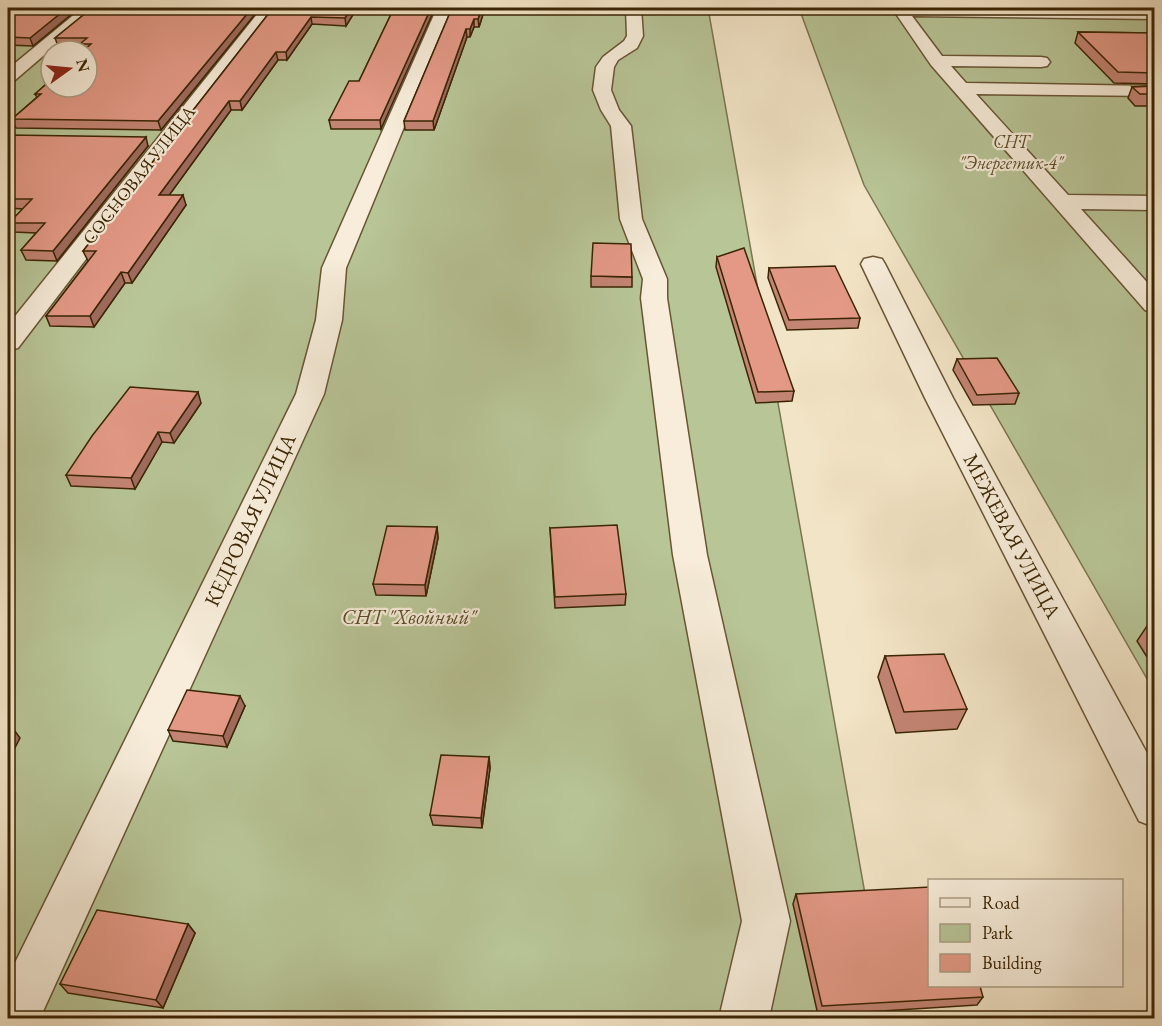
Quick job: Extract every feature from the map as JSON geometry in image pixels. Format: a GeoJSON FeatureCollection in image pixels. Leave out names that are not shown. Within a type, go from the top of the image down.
{"type":"FeatureCollection","features":[{"type":"Feature","properties":{"kind":"street"},"geometry":{"type":"LineString","coordinates":[[8,77],[91,8]]}},
{"type":"Feature","properties":{"kind":"street","name":"СОСНОВАЯ УЛИЦА"},"geometry":{"type":"LineString","coordinates":[[8,342],[270,8]]}},
{"type":"Feature","properties":{"kind":"street","name":"КЕДРОВАЯ УЛИЦА"},"geometry":{"type":"LineString","coordinates":[[14,1018],[310,394],[329,320],[334,268],[445,8]]}},
{"type":"Feature","properties":{"kind":"street"},"geometry":{"type":"LineString","coordinates":[[633,8],[635,36],[630,44],[611,57],[605,67],[602,90],[610,110],[621,126],[631,219],[655,279],[654,298],[690,555],[766,921],[744,1018]]}},
{"type":"Feature","properties":{"kind":"street"},"geometry":{"type":"LineString","coordinates":[[900,9],[1155,14]]}},
{"type":"Feature","properties":{"kind":"street"},"geometry":{"type":"LineString","coordinates":[[900,9],[937,61],[1155,305]]}},
{"type":"Feature","properties":{"kind":"street"},"geometry":{"type":"LineString","coordinates":[[937,61],[1041,62]]}},
{"type":"Feature","properties":{"kind":"street"},"geometry":{"type":"LineString","coordinates":[[961,88],[1155,91]]}},
{"type":"Feature","properties":{"kind":"street"},"geometry":{"type":"LineString","coordinates":[[145,138],[168,138]]}},
{"type":"Feature","properties":{"kind":"street"},"geometry":{"type":"LineString","coordinates":[[1064,202],[1155,203]]}},
{"type":"Feature","properties":{"kind":"street","name":"МЕЖЕВАЯ УЛИЦА"},"geometry":{"type":"LineString","coordinates":[[873,264],[939,398],[1155,807]]}},
{"type":"Feature","properties":{"kind":"green space","name":"СНТ \"Хвойный\""},"geometry":{"type":"Polygon","coordinates":[[[8,8],[708,8],[887,1018],[8,1018],[8,8]]]}},
{"type":"Feature","properties":{"kind":"green space","name":"СНТ \"Энергетик-4\""},"geometry":{"type":"Polygon","coordinates":[[[799,8],[1154,8],[1154,691],[864,185],[799,8]]]}},
{"type":"Feature","properties":{"kind":"building"},"geometry":{"type":"Polygon","coordinates":[[[8,8],[67,8],[30,38],[8,37],[8,8]]]}},
{"type":"Feature","properties":{"kind":"building"},"geometry":{"type":"Polygon","coordinates":[[[92,8],[252,8],[158,121],[12,119],[39,96],[39,99],[99,99],[99,39],[55,38],[92,8]]]}},
{"type":"Feature","properties":{"kind":"building"},"geometry":{"type":"Polygon","coordinates":[[[273,8],[351,8],[345,18],[311,17],[286,52],[276,52],[240,101],[229,101],[159,195],[183,195],[128,273],[121,272],[90,316],[46,316],[96,251],[83,251],[273,8]]]}},
{"type":"Feature","properties":{"kind":"building"},"geometry":{"type":"Polygon","coordinates":[[[394,8],[431,8],[380,120],[329,120],[349,81],[359,81],[394,8]]]}},
{"type":"Feature","properties":{"kind":"building"},"geometry":{"type":"Polygon","coordinates":[[[452,8],[482,8],[478,19],[474,19],[470,29],[466,29],[433,121],[404,121],[452,8]]]}},
{"type":"Feature","properties":{"kind":"building"},"geometry":{"type":"Polygon","coordinates":[[[1078,32],[1155,33],[1155,73],[1118,72],[1078,32]]]}},
{"type":"Feature","properties":{"kind":"building"},"geometry":{"type":"Polygon","coordinates":[[[1155,86],[1155,94],[1140,94],[1132,87],[1155,86]]]}},
{"type":"Feature","properties":{"kind":"building"},"geometry":{"type":"Polygon","coordinates":[[[8,135],[146,137],[53,251],[21,250],[45,223],[9,223],[32,199],[8,199],[8,135]]]}},
{"type":"Feature","properties":{"kind":"building"},"geometry":{"type":"Polygon","coordinates":[[[593,243],[631,244],[632,277],[591,276],[593,243]]]}},
{"type":"Feature","properties":{"kind":"building"},"geometry":{"type":"Polygon","coordinates":[[[744,248],[794,391],[758,392],[717,257],[744,248]]]}},
{"type":"Feature","properties":{"kind":"building"},"geometry":{"type":"Polygon","coordinates":[[[835,266],[860,318],[789,320],[769,268],[835,266]]]}},
{"type":"Feature","properties":{"kind":"building"},"geometry":{"type":"Polygon","coordinates":[[[997,358],[1019,393],[977,395],[957,359],[997,358]]]}},
{"type":"Feature","properties":{"kind":"building"},"geometry":{"type":"Polygon","coordinates":[[[130,387],[198,392],[170,433],[158,432],[131,478],[66,475],[92,436],[130,387]]]}},
{"type":"Feature","properties":{"kind":"building"},"geometry":{"type":"Polygon","coordinates":[[[617,525],[626,594],[555,597],[550,528],[617,525]]]}},
{"type":"Feature","properties":{"kind":"building"},"geometry":{"type":"Polygon","coordinates":[[[387,526],[437,527],[425,585],[373,584],[387,526]]]}},
{"type":"Feature","properties":{"kind":"building"},"geometry":{"type":"Polygon","coordinates":[[[944,654],[967,709],[904,712],[885,656],[944,654]]]}},
{"type":"Feature","properties":{"kind":"building"},"geometry":{"type":"Polygon","coordinates":[[[187,690],[240,696],[223,736],[168,730],[187,690]]]}},
{"type":"Feature","properties":{"kind":"building"},"geometry":{"type":"Polygon","coordinates":[[[441,755],[489,757],[481,818],[430,815],[441,755]]]}},
{"type":"Feature","properties":{"kind":"building"},"geometry":{"type":"Polygon","coordinates":[[[928,887],[928,987],[980,987],[983,997],[822,1006],[796,894],[928,887]]]}},
{"type":"Feature","properties":{"kind":"building"},"geometry":{"type":"Polygon","coordinates":[[[97,910],[188,924],[156,1000],[60,984],[97,910]]]}}]}
